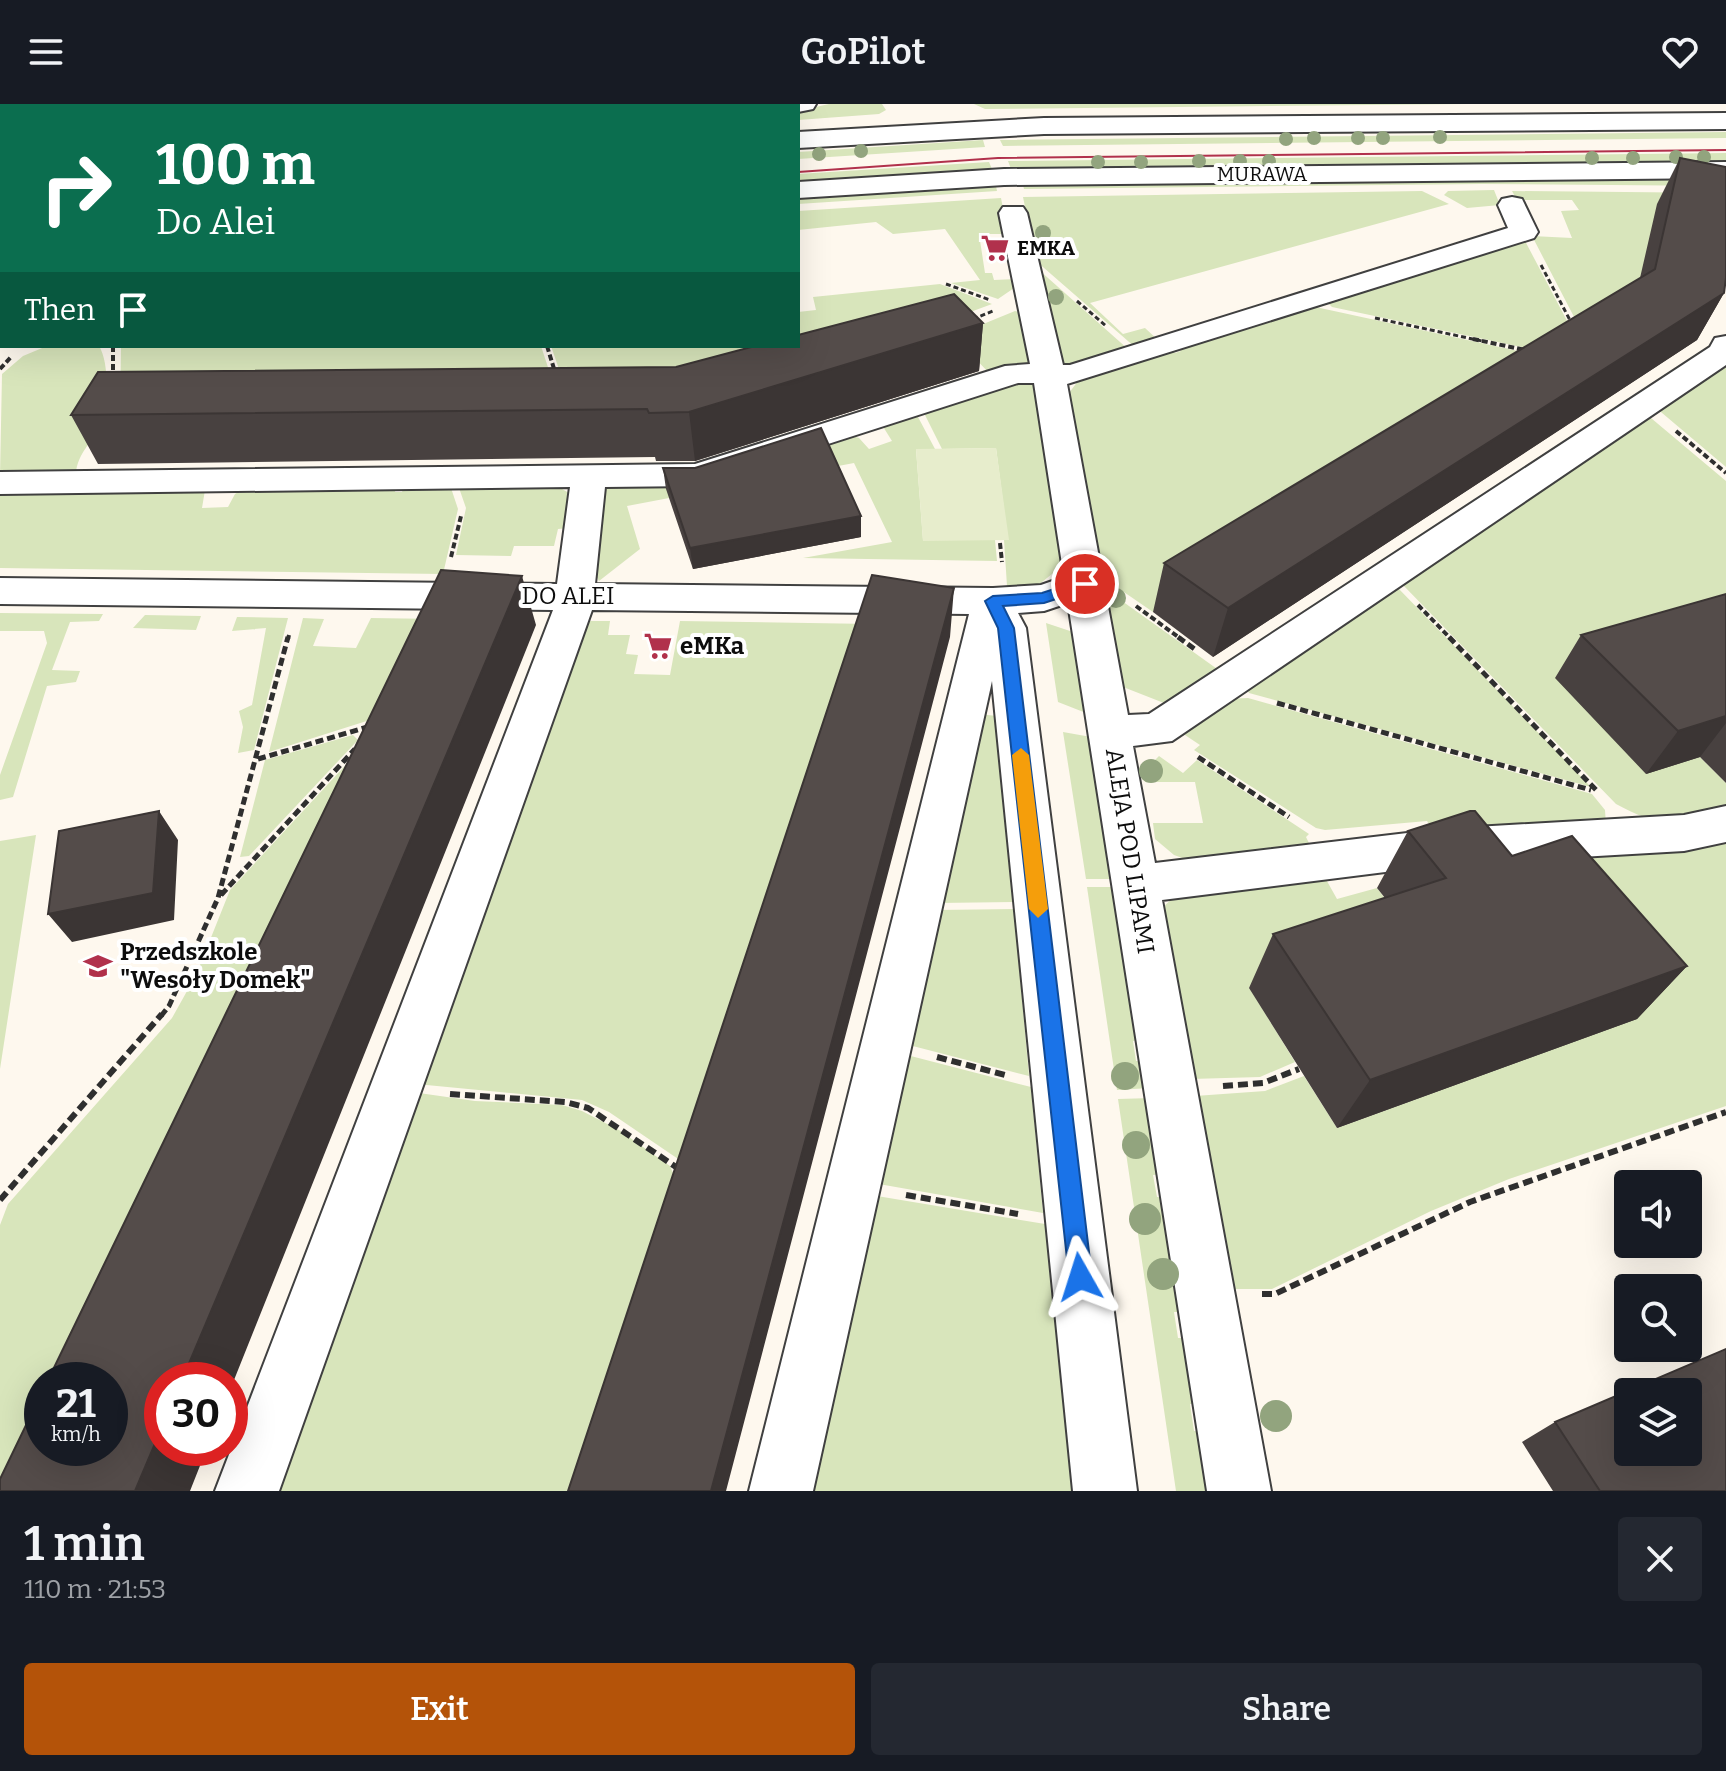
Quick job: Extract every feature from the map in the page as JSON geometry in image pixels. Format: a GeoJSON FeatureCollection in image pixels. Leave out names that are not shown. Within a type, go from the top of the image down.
{"type":"FeatureCollection","features":[{"type":"Feature","properties":{"kind":"street"},"geometry":{"type":"LineString","coordinates":[[1560,104],[1582,122]]}},
{"type":"Feature","properties":{"kind":"street"},"geometry":{"type":"LineString","coordinates":[[800,140],[938,120],[1726,121]]}},
{"type":"Feature","properties":{"kind":"street","name":"MURAWA"},"geometry":{"type":"LineString","coordinates":[[800,190],[1004,177],[1726,170]]}},
{"type":"Feature","properties":{"kind":"street","name":"ALEJA POD LIPAMI"},"geometry":{"type":"LineString","coordinates":[[1013,213],[1019,302],[1049,376],[1239,1491]]}},
{"type":"Feature","properties":{"kind":"street"},"geometry":{"type":"LineString","coordinates":[[0,483],[697,475],[1016,373],[1072,375],[1303,302],[1518,219]]}},
{"type":"Feature","properties":{"kind":"street"},"geometry":{"type":"LineString","coordinates":[[1110,731],[1157,730],[1725,351],[1726,345]]}},
{"type":"Feature","properties":{"kind":"street"},"geometry":{"type":"LineString","coordinates":[[247,1491],[572,617],[589,476]]}},
{"type":"Feature","properties":{"kind":"street","name":"DO ALEI"},"geometry":{"type":"LineString","coordinates":[[0,591],[993,601],[1044,598],[1083,577]]}},
{"type":"Feature","properties":{"kind":"street"},"geometry":{"type":"LineString","coordinates":[[781,1491],[983,631],[993,601]]}},
{"type":"Feature","properties":{"kind":"street"},"geometry":{"type":"LineString","coordinates":[[993,601],[1006,628],[1105,1491]]}},
{"type":"Feature","properties":{"kind":"street"},"geometry":{"type":"LineString","coordinates":[[1135,884],[1441,847],[1684,833],[1726,824]]}},
{"type":"Feature","properties":{"kind":"path"},"geometry":{"type":"LineString","coordinates":[[1518,219],[1573,326]]}},
{"type":"Feature","properties":{"kind":"path"},"geometry":{"type":"LineString","coordinates":[[946,284],[1019,302]]}},
{"type":"Feature","properties":{"kind":"path"},"geometry":{"type":"LineString","coordinates":[[970,321],[1019,302]]}},
{"type":"Feature","properties":{"kind":"path"},"geometry":{"type":"LineString","coordinates":[[1303,302],[1526,350]]}},
{"type":"Feature","properties":{"kind":"path"},"geometry":{"type":"LineString","coordinates":[[113,348],[113,389]]}},
{"type":"Feature","properties":{"kind":"path"},"geometry":{"type":"LineString","coordinates":[[548,348],[556,374]]}},
{"type":"Feature","properties":{"kind":"path"},"geometry":{"type":"LineString","coordinates":[[1644,405],[1726,473]]}},
{"type":"Feature","properties":{"kind":"path"},"geometry":{"type":"LineString","coordinates":[[452,555],[455,542]]}},
{"type":"Feature","properties":{"kind":"path"},"geometry":{"type":"LineString","coordinates":[[1083,577],[1098,578],[1229,683],[1599,792],[1390,576]]}},
{"type":"Feature","properties":{"kind":"path"},"geometry":{"type":"LineString","coordinates":[[0,1200],[169,1006],[218,898],[292,626]]}},
{"type":"Feature","properties":{"kind":"path"},"geometry":{"type":"LineString","coordinates":[[257,759],[379,724],[368,735]]}},
{"type":"Feature","properties":{"kind":"path"},"geometry":{"type":"LineString","coordinates":[[1157,730],[1298,823]]}},
{"type":"Feature","properties":{"kind":"path"},"geometry":{"type":"LineString","coordinates":[[218,898],[357,747]]}},
{"type":"Feature","properties":{"kind":"path"},"geometry":{"type":"LineString","coordinates":[[885,1044],[1020,1079]]}},
{"type":"Feature","properties":{"kind":"path"},"geometry":{"type":"LineString","coordinates":[[1227,1086],[1263,1083],[1299,1069]]}},
{"type":"Feature","properties":{"kind":"path"},"geometry":{"type":"LineString","coordinates":[[397,1087],[478,1097],[565,1102],[588,1108],[675,1163],[681,1172],[683,1185]]}},
{"type":"Feature","properties":{"kind":"path"},"geometry":{"type":"LineString","coordinates":[[1275,1294],[1470,1202],[1726,1112]]}},
{"type":"Feature","properties":{"kind":"path"},"geometry":{"type":"LineString","coordinates":[[854,1186],[1034,1217]]}},
{"type":"Feature","properties":{"kind":"green space"},"geometry":{"type":"Polygon","coordinates":[[[829,104],[882,104],[886,110],[879,114],[800,120],[800,111],[829,104]]]}},
{"type":"Feature","properties":{"kind":"green space"},"geometry":{"type":"Polygon","coordinates":[[[974,104],[1468,104],[985,109],[974,104]]]}},
{"type":"Feature","properties":{"kind":"green space"},"geometry":{"type":"Polygon","coordinates":[[[1726,132],[1726,138],[1003,146],[1000,140],[1726,132]]]}},
{"type":"Feature","properties":{"kind":"green space"},"geometry":{"type":"Polygon","coordinates":[[[983,140],[985,147],[800,159],[800,152],[983,140]]]}},
{"type":"Feature","properties":{"kind":"green space"},"geometry":{"type":"Polygon","coordinates":[[[1726,153],[1726,161],[1011,169],[1008,161],[1726,153]]]}},
{"type":"Feature","properties":{"kind":"green space"},"geometry":{"type":"Polygon","coordinates":[[[989,162],[992,169],[800,182],[800,174],[989,162]]]}},
{"type":"Feature","properties":{"kind":"green space"},"geometry":{"type":"Polygon","coordinates":[[[1726,179],[1726,186],[1481,184],[1024,189],[1023,185],[1726,179]]]}},
{"type":"Feature","properties":{"kind":"green space"},"geometry":{"type":"Polygon","coordinates":[[[996,186],[997,191],[800,204],[800,199],[996,186]]]}},
{"type":"Feature","properties":{"kind":"green space"},"geometry":{"type":"Polygon","coordinates":[[[1494,190],[1500,205],[1467,208],[1444,195],[1448,191],[1494,190]]]}},
{"type":"Feature","properties":{"kind":"green space"},"geometry":{"type":"Polygon","coordinates":[[[1422,191],[1449,204],[1090,303],[1123,334],[1145,328],[1159,341],[1136,348],[1036,261],[1023,197],[1422,191]]]}},
{"type":"Feature","properties":{"kind":"green space"},"geometry":{"type":"Polygon","coordinates":[[[1512,191],[1726,193],[1631,316],[1585,338],[1532,236],[1572,238],[1561,211],[1579,210],[1572,200],[1517,200],[1512,191]]]}},
{"type":"Feature","properties":{"kind":"green space"},"geometry":{"type":"Polygon","coordinates":[[[1001,198],[1008,234],[979,234],[985,273],[992,273],[994,280],[1016,279],[1017,286],[998,299],[951,283],[980,280],[945,229],[893,234],[876,222],[800,230],[800,211],[1001,198]]]}},
{"type":"Feature","properties":{"kind":"green space"},"geometry":{"type":"Polygon","coordinates":[[[1524,239],[1575,336],[1545,352],[1332,307],[1327,302],[1524,239]]]}},
{"type":"Feature","properties":{"kind":"green space"},"geometry":{"type":"Polygon","coordinates":[[[1039,270],[1129,350],[1058,368],[1039,270]]]}},
{"type":"Feature","properties":{"kind":"green space"},"geometry":{"type":"Polygon","coordinates":[[[940,284],[992,304],[903,337],[575,416],[552,348],[800,348],[800,312],[816,310],[813,297],[940,284]]]}},
{"type":"Feature","properties":{"kind":"green space"},"geometry":{"type":"Polygon","coordinates":[[[1311,306],[1555,359],[1153,612],[1099,575],[1069,393],[1078,381],[1172,350],[1175,353],[1181,351],[1178,348],[1311,306]]]}},
{"type":"Feature","properties":{"kind":"green space"},"geometry":{"type":"Polygon","coordinates":[[[1015,311],[1022,313],[1030,363],[989,373],[954,336],[1015,311]]]}},
{"type":"Feature","properties":{"kind":"green space"},"geometry":{"type":"Polygon","coordinates":[[[42,348],[100,348],[107,380],[105,409],[100,425],[80,459],[76,475],[0,476],[2,374],[23,356],[42,348]]]}},
{"type":"Feature","properties":{"kind":"green space"},"geometry":{"type":"Polygon","coordinates":[[[121,348],[542,348],[564,416],[120,415],[121,348]]]}},
{"type":"Feature","properties":{"kind":"green space"},"geometry":{"type":"Polygon","coordinates":[[[1726,363],[1726,467],[1655,407],[1726,363]]]}},
{"type":"Feature","properties":{"kind":"green space"},"geometry":{"type":"Polygon","coordinates":[[[1032,378],[1062,566],[1037,586],[1007,586],[1004,540],[1008,540],[996,448],[942,449],[925,415],[928,409],[1032,378]]]}},
{"type":"Feature","properties":{"kind":"green space"},"geometry":{"type":"Polygon","coordinates":[[[1645,413],[1726,481],[1726,629],[1646,773],[1700,757],[1726,783],[1726,804],[1670,820],[1647,818],[1616,804],[1403,585],[1400,578],[1645,413]]]}},
{"type":"Feature","properties":{"kind":"green space"},"geometry":{"type":"Polygon","coordinates":[[[911,414],[918,417],[935,449],[916,449],[923,540],[995,540],[997,561],[803,558],[892,542],[854,463],[627,506],[640,549],[599,581],[591,566],[604,490],[611,486],[849,435],[859,438],[869,449],[892,441],[882,425],[911,414]]]}},
{"type":"Feature","properties":{"kind":"green space"},"geometry":{"type":"Polygon","coordinates":[[[996,448],[1009,540],[923,541],[916,449],[996,448]]]}},
{"type":"Feature","properties":{"kind":"green space"},"geometry":{"type":"Polygon","coordinates":[[[396,485],[395,492],[402,492],[405,485],[450,485],[458,509],[443,574],[0,568],[0,490],[205,490],[202,508],[228,507],[235,494],[243,489],[396,485]]]}},
{"type":"Feature","properties":{"kind":"green space"},"geometry":{"type":"Polygon","coordinates":[[[458,485],[555,485],[569,493],[569,528],[558,529],[554,546],[514,546],[511,556],[456,555],[466,508],[458,485]]]}},
{"type":"Feature","properties":{"kind":"green space"},"geometry":{"type":"Polygon","coordinates":[[[1101,586],[1220,671],[1169,705],[1118,685],[1101,586]]]}},
{"type":"Feature","properties":{"kind":"green space"},"geometry":{"type":"Polygon","coordinates":[[[1398,588],[1591,787],[1249,693],[1245,684],[1398,588]]]}},
{"type":"Feature","properties":{"kind":"green space"},"geometry":{"type":"Polygon","coordinates":[[[0,613],[103,614],[99,621],[70,622],[52,670],[80,671],[76,682],[47,686],[13,797],[0,800],[0,775],[47,643],[44,631],[0,631],[0,613]]]}},
{"type":"Feature","properties":{"kind":"green space"},"geometry":{"type":"Polygon","coordinates":[[[145,615],[201,616],[196,630],[133,628],[145,615]]]}},
{"type":"Feature","properties":{"kind":"green space"},"geometry":{"type":"Polygon","coordinates":[[[237,617],[288,618],[254,750],[238,753],[243,727],[239,711],[252,705],[266,628],[232,631],[237,617]]]}},
{"type":"Feature","properties":{"kind":"green space"},"geometry":{"type":"Polygon","coordinates":[[[303,618],[324,619],[313,646],[356,648],[371,618],[438,619],[373,719],[269,752],[303,618]]]}},
{"type":"Feature","properties":{"kind":"green space"},"geometry":{"type":"Polygon","coordinates":[[[584,621],[610,621],[608,635],[630,635],[626,654],[638,655],[634,674],[670,675],[680,621],[872,624],[687,1165],[609,1112],[582,1100],[416,1084],[584,621]]]}},
{"type":"Feature","properties":{"kind":"green space"},"geometry":{"type":"Polygon","coordinates":[[[1046,623],[1073,632],[1086,713],[1058,702],[1046,623]]]}},
{"type":"Feature","properties":{"kind":"green space"},"geometry":{"type":"Polygon","coordinates":[[[1248,698],[1592,794],[1605,810],[1606,825],[1436,835],[1427,821],[1325,830],[1316,828],[1194,750],[1200,745],[1182,733],[1225,699],[1248,698]]]}},
{"type":"Feature","properties":{"kind":"green space"},"geometry":{"type":"Polygon","coordinates":[[[978,714],[997,716],[1014,902],[938,903],[978,714]]]}},
{"type":"Feature","properties":{"kind":"green space"},"geometry":{"type":"Polygon","coordinates":[[[378,730],[117,1362],[24,1362],[24,1466],[0,1491],[0,1225],[8,1204],[172,1018],[196,975],[230,890],[378,730]]]}},
{"type":"Feature","properties":{"kind":"green space"},"geometry":{"type":"Polygon","coordinates":[[[1063,732],[1091,737],[1116,879],[1086,879],[1063,732]]]}},
{"type":"Feature","properties":{"kind":"green space"},"geometry":{"type":"Polygon","coordinates":[[[353,735],[358,740],[249,856],[240,857],[265,760],[353,735]]]}},
{"type":"Feature","properties":{"kind":"green space"},"geometry":{"type":"Polygon","coordinates":[[[1159,756],[1183,773],[1197,760],[1309,834],[1306,837],[1312,849],[1188,860],[1174,855],[1155,839],[1153,823],[1203,823],[1195,782],[1145,782],[1147,768],[1159,756]]]}},
{"type":"Feature","properties":{"kind":"green space"},"geometry":{"type":"Polygon","coordinates":[[[36,835],[0,1069],[0,841],[36,835]]]}},
{"type":"Feature","properties":{"kind":"green space"},"geometry":{"type":"Polygon","coordinates":[[[1726,842],[1726,1106],[1509,1179],[1431,1211],[1272,1289],[1232,1289],[1195,1096],[1265,1091],[1304,1076],[1337,1128],[1636,1019],[1440,867],[1726,842]]]}},
{"type":"Feature","properties":{"kind":"green space"},"geometry":{"type":"Polygon","coordinates":[[[1323,874],[1337,899],[1377,888],[1412,934],[1249,987],[1295,1062],[1260,1077],[1191,1079],[1161,909],[1175,896],[1323,874]]]}},
{"type":"Feature","properties":{"kind":"green space"},"geometry":{"type":"Polygon","coordinates":[[[1087,887],[1117,887],[1142,1040],[1133,1041],[1136,1061],[1145,1061],[1150,1088],[1117,1090],[1087,887]]]}},
{"type":"Feature","properties":{"kind":"green space"},"geometry":{"type":"Polygon","coordinates":[[[1014,909],[1029,1076],[905,1044],[937,910],[1014,909]]]}},
{"type":"Feature","properties":{"kind":"green space"},"geometry":{"type":"Polygon","coordinates":[[[903,1054],[1031,1087],[1043,1213],[873,1183],[903,1054]]]}},
{"type":"Feature","properties":{"kind":"green space"},"geometry":{"type":"Polygon","coordinates":[[[412,1092],[475,1101],[562,1105],[582,1111],[619,1130],[670,1166],[673,1173],[570,1491],[265,1491],[412,1092]]]}},
{"type":"Feature","properties":{"kind":"green space"},"geometry":{"type":"Polygon","coordinates":[[[1152,1098],[1164,1174],[1153,1175],[1157,1197],[1168,1197],[1186,1312],[1174,1312],[1178,1338],[1191,1338],[1201,1404],[1190,1404],[1194,1431],[1205,1432],[1215,1491],[1176,1491],[1118,1099],[1152,1098]]]}},
{"type":"Feature","properties":{"kind":"green space"},"geometry":{"type":"Polygon","coordinates":[[[871,1195],[1045,1224],[1074,1491],[803,1491],[871,1195]]]}},
{"type":"Feature","properties":{"kind":"building"},"geometry":{"type":"Polygon","coordinates":[[[1680,158],[1726,167],[1724,293],[1228,608],[1164,563],[1655,269],[1680,158]]]}},
{"type":"Feature","properties":{"kind":"building"},"geometry":{"type":"Polygon","coordinates":[[[954,294],[983,323],[689,412],[649,413],[647,409],[71,415],[98,372],[676,367],[747,348],[800,348],[800,334],[954,294]]]}},
{"type":"Feature","properties":{"kind":"building"},"geometry":{"type":"Polygon","coordinates":[[[821,428],[861,516],[690,548],[663,468],[695,468],[821,428]]]}},
{"type":"Feature","properties":{"kind":"building"},"geometry":{"type":"Polygon","coordinates":[[[441,570],[522,576],[190,1362],[144,1362],[146,1466],[135,1491],[0,1491],[0,1479],[24,1429],[24,1466],[128,1466],[128,1362],[57,1362],[441,570]]]}},
{"type":"Feature","properties":{"kind":"building"},"geometry":{"type":"Polygon","coordinates":[[[872,575],[954,588],[711,1491],[568,1491],[872,575]]]}},
{"type":"Feature","properties":{"kind":"building"},"geometry":{"type":"Polygon","coordinates":[[[1726,594],[1726,716],[1678,731],[1581,635],[1726,594]]]}},
{"type":"Feature","properties":{"kind":"building"},"geometry":{"type":"Polygon","coordinates":[[[159,811],[153,893],[48,914],[59,831],[159,811]]]}},
{"type":"Feature","properties":{"kind":"building"},"geometry":{"type":"Polygon","coordinates":[[[1475,811],[1512,856],[1572,836],[1687,966],[1370,1080],[1273,934],[1446,878],[1408,831],[1475,811]]]}},
{"type":"Feature","properties":{"kind":"building"},"geometry":{"type":"Polygon","coordinates":[[[1726,1349],[1726,1491],[1600,1491],[1555,1422],[1614,1397],[1614,1466],[1702,1466],[1702,1378],[1658,1378],[1702,1362],[1702,1359],[1726,1349]]]}},
{"type":"Feature","properties":{"kind":"tram line"},"geometry":{"type":"LineString","coordinates":[[800,172],[998,158],[1726,150]]}},
{"type":"Feature","properties":{"kind":"slow traffic"},"geometry":{"type":"LineString","coordinates":[[1021,755],[1038,909]]}},
{"type":"Feature","properties":{"kind":"place","name":"EMKA"},"geometry":{"type":"Point","coordinates":[995,248]}},
{"type":"Feature","properties":{"kind":"place","name":"eMKa"},"geometry":{"type":"Point","coordinates":[658,646]}},
{"type":"Feature","properties":{"kind":"place","name":"Przedszkole \"Wesoły Domek\""},"geometry":{"type":"Point","coordinates":[98,966]}},
{"type":"Feature","properties":{"kind":"route"},"geometry":{"type":"LineString","coordinates":[[1080,1277],[1006,628],[993,601],[1044,598],[1085,584]]}}]}
